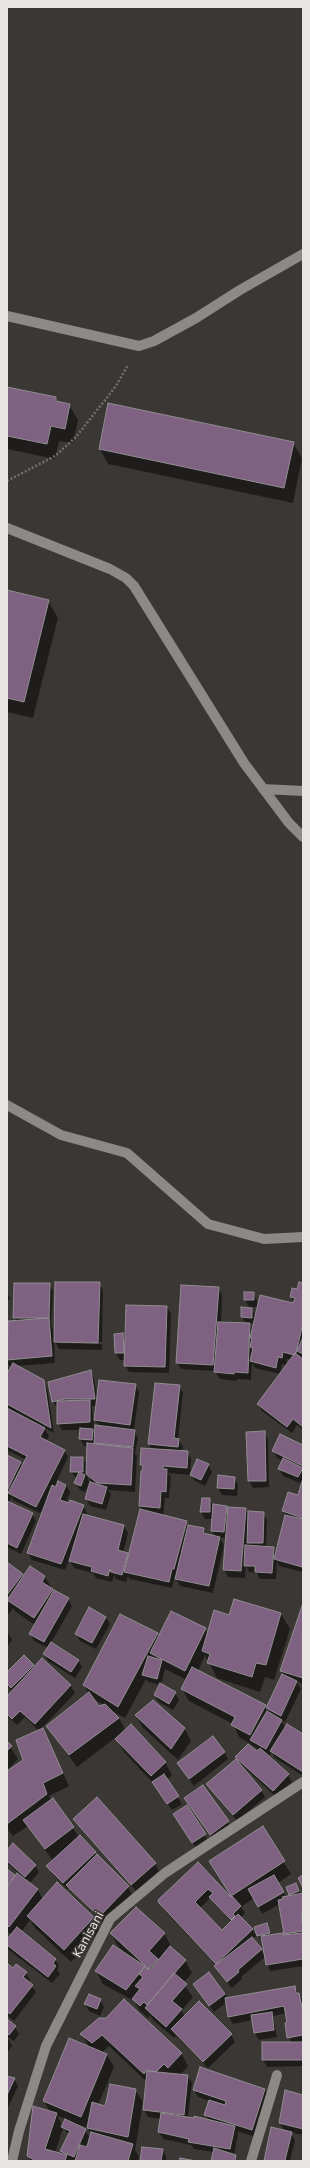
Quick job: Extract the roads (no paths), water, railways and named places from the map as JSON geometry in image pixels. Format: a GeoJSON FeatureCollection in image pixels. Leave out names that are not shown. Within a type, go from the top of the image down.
{"type":"FeatureCollection","features":[{"type":"Feature","properties":{"kind":"street"},"geometry":{"type":"LineString","coordinates":[[7,316],[140,346],[147,345],[196,318],[240,290],[303,254]]}},
{"type":"Feature","properties":{"kind":"street"},"geometry":{"type":"LineString","coordinates":[[7,528],[110,569],[126,578],[134,586],[244,763],[289,823],[303,837]]}},
{"type":"Feature","properties":{"kind":"street"},"geometry":{"type":"LineString","coordinates":[[263,789],[303,791]]}},
{"type":"Feature","properties":{"kind":"street"},"geometry":{"type":"LineString","coordinates":[[7,1105],[61,1135],[127,1153],[208,1224],[264,1239],[303,1236]]}},
{"type":"Feature","properties":{"kind":"street","name":"Kanisani"},"geometry":{"type":"LineString","coordinates":[[12,2161],[19,2131],[46,2046],[110,1919],[164,1873],[303,1782]]}},
{"type":"Feature","properties":{"kind":"street"},"geometry":{"type":"LineString","coordinates":[[251,2161],[277,2075]]}}]}
